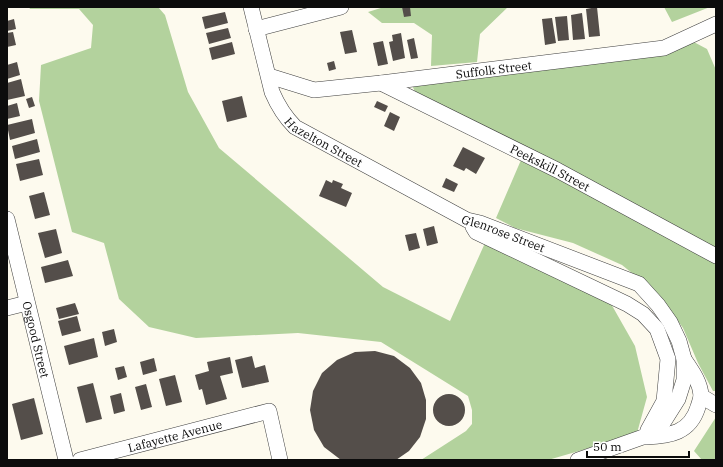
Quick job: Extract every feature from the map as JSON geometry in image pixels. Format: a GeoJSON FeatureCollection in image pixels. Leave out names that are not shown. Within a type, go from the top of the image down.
{"type":"FeatureCollection","features":[{"type":"Feature","properties":{"kind":"street","name":"Hazelton Street"},"geometry":{"type":"LineString","coordinates":[[251,7],[272,92],[281,112],[295,127],[467,220]]}},
{"type":"Feature","properties":{"kind":"street"},"geometry":{"type":"LineString","coordinates":[[256,29],[341,7]]}},
{"type":"Feature","properties":{"kind":"street","name":"Suffolk Street"},"geometry":{"type":"LineString","coordinates":[[269,76],[314,90],[381,83],[664,48],[716,24]]}},
{"type":"Feature","properties":{"kind":"street","name":"Peekskill Street"},"geometry":{"type":"LineString","coordinates":[[381,83],[557,170],[716,256]]}},
{"type":"Feature","properties":{"kind":"street","name":"Osgood Street"},"geometry":{"type":"LineString","coordinates":[[7,219],[66,460]]}},
{"type":"Feature","properties":{"kind":"street","name":"Glenrose Street"},"geometry":{"type":"LineString","coordinates":[[467,220],[480,223],[639,284],[658,305],[670,322],[680,341],[684,359],[684,380],[678,399],[661,426],[643,437],[578,460]]}},
{"type":"Feature","properties":{"kind":"street","name":"Glenrose Street"},"geometry":{"type":"LineString","coordinates":[[467,220],[476,232],[627,304],[643,314],[657,329],[668,359],[664,401],[643,437]]}},
{"type":"Feature","properties":{"kind":"street"},"geometry":{"type":"LineString","coordinates":[[7,308],[27,303]]}},
{"type":"Feature","properties":{"kind":"street"},"geometry":{"type":"LineString","coordinates":[[643,437],[659,436],[682,430],[694,417],[701,396],[697,379],[684,359]]}},
{"type":"Feature","properties":{"kind":"street"},"geometry":{"type":"LineString","coordinates":[[701,396],[716,405]]}},
{"type":"Feature","properties":{"kind":"street","name":"Lafayette Avenue"},"geometry":{"type":"LineString","coordinates":[[80,460],[269,412],[280,460]]}},
{"type":"Feature","properties":{"kind":"green space"},"geometry":{"type":"Polygon","coordinates":[[[29,7],[158,7],[165,15],[188,92],[219,148],[383,287],[450,321],[485,243],[610,302],[635,346],[647,397],[637,433],[548,460],[421,460],[466,431],[472,424],[472,410],[468,396],[381,342],[298,333],[196,338],[149,327],[119,299],[104,243],[72,232],[39,101],[41,65],[91,48],[93,25],[79,9],[30,9],[29,7]]]}},
{"type":"Feature","properties":{"kind":"green space"},"geometry":{"type":"Polygon","coordinates":[[[384,7],[508,7],[480,34],[477,62],[431,66],[432,35],[414,23],[382,23],[368,12],[384,7]]]}},
{"type":"Feature","properties":{"kind":"green space"},"geometry":{"type":"Polygon","coordinates":[[[664,7],[710,7],[672,22],[664,7]]]}},
{"type":"Feature","properties":{"kind":"green space"},"geometry":{"type":"Polygon","coordinates":[[[690,40],[707,49],[716,70],[716,391],[713,391],[698,363],[683,328],[658,294],[622,265],[573,243],[515,228],[496,218],[524,153],[417,96],[411,83],[690,40]]]}},
{"type":"Feature","properties":{"kind":"green space"},"geometry":{"type":"Polygon","coordinates":[[[716,417],[716,460],[702,460],[694,451],[716,417]]]}},
{"type":"Feature","properties":{"kind":"building"},"geometry":{"type":"Polygon","coordinates":[[[402,7],[410,7],[411,16],[404,17],[402,7]]]}},
{"type":"Feature","properties":{"kind":"building"},"geometry":{"type":"Polygon","coordinates":[[[597,7],[600,36],[589,37],[586,9],[597,7]]]}},
{"type":"Feature","properties":{"kind":"building"},"geometry":{"type":"Polygon","coordinates":[[[225,12],[228,23],[205,29],[202,17],[225,12]]]}},
{"type":"Feature","properties":{"kind":"building"},"geometry":{"type":"Polygon","coordinates":[[[582,13],[585,39],[573,40],[571,15],[582,13]]]}},
{"type":"Feature","properties":{"kind":"building"},"geometry":{"type":"Polygon","coordinates":[[[567,16],[569,40],[558,41],[555,17],[567,16]]]}},
{"type":"Feature","properties":{"kind":"building"},"geometry":{"type":"Polygon","coordinates":[[[552,18],[556,43],[545,45],[542,19],[552,18]]]}},
{"type":"Feature","properties":{"kind":"building"},"geometry":{"type":"Polygon","coordinates":[[[14,19],[16,29],[7,31],[7,21],[14,19]]]}},
{"type":"Feature","properties":{"kind":"building"},"geometry":{"type":"Polygon","coordinates":[[[228,28],[231,38],[209,44],[206,33],[228,28]]]}},
{"type":"Feature","properties":{"kind":"building"},"geometry":{"type":"Polygon","coordinates":[[[352,30],[357,52],[345,54],[340,32],[352,30]]]}},
{"type":"Feature","properties":{"kind":"building"},"geometry":{"type":"Polygon","coordinates":[[[13,32],[16,45],[7,47],[7,33],[13,32]]]}},
{"type":"Feature","properties":{"kind":"building"},"geometry":{"type":"Polygon","coordinates":[[[401,33],[405,58],[393,61],[389,42],[393,41],[392,35],[401,33]]]}},
{"type":"Feature","properties":{"kind":"building"},"geometry":{"type":"Polygon","coordinates":[[[414,38],[418,58],[411,59],[407,40],[414,38]]]}},
{"type":"Feature","properties":{"kind":"building"},"geometry":{"type":"Polygon","coordinates":[[[383,41],[388,64],[378,66],[373,43],[383,41]]]}},
{"type":"Feature","properties":{"kind":"building"},"geometry":{"type":"Polygon","coordinates":[[[232,42],[235,54],[212,60],[209,48],[232,42]]]}},
{"type":"Feature","properties":{"kind":"building"},"geometry":{"type":"Polygon","coordinates":[[[334,61],[336,69],[329,71],[327,63],[334,61]]]}},
{"type":"Feature","properties":{"kind":"building"},"geometry":{"type":"Polygon","coordinates":[[[17,62],[20,75],[7,79],[7,65],[17,62]]]}},
{"type":"Feature","properties":{"kind":"building"},"geometry":{"type":"Polygon","coordinates":[[[21,79],[25,96],[7,100],[7,83],[21,79]]]}},
{"type":"Feature","properties":{"kind":"building"},"geometry":{"type":"Polygon","coordinates":[[[242,96],[247,117],[227,122],[222,101],[242,96]]]}},
{"type":"Feature","properties":{"kind":"building"},"geometry":{"type":"Polygon","coordinates":[[[32,97],[35,106],[29,108],[26,99],[32,97]]]}},
{"type":"Feature","properties":{"kind":"building"},"geometry":{"type":"Polygon","coordinates":[[[377,101],[388,106],[385,112],[374,107],[377,101]]]}},
{"type":"Feature","properties":{"kind":"building"},"geometry":{"type":"Polygon","coordinates":[[[17,103],[20,116],[7,119],[7,106],[17,103]]]}},
{"type":"Feature","properties":{"kind":"building"},"geometry":{"type":"Polygon","coordinates":[[[390,112],[400,117],[394,131],[384,126],[390,112]]]}},
{"type":"Feature","properties":{"kind":"building"},"geometry":{"type":"Polygon","coordinates":[[[32,119],[35,133],[10,140],[7,125],[32,119]]]}},
{"type":"Feature","properties":{"kind":"building"},"geometry":{"type":"Polygon","coordinates":[[[37,139],[40,152],[15,159],[12,146],[37,139]]]}},
{"type":"Feature","properties":{"kind":"building"},"geometry":{"type":"Polygon","coordinates":[[[463,147],[485,158],[476,174],[466,168],[464,171],[453,166],[463,147]]]}},
{"type":"Feature","properties":{"kind":"building"},"geometry":{"type":"Polygon","coordinates":[[[39,159],[43,175],[20,181],[16,164],[39,159]]]}},
{"type":"Feature","properties":{"kind":"building"},"geometry":{"type":"Polygon","coordinates":[[[446,178],[458,184],[454,192],[442,187],[446,178]]]}},
{"type":"Feature","properties":{"kind":"building"},"geometry":{"type":"Polygon","coordinates":[[[326,180],[332,183],[333,180],[343,184],[341,188],[352,193],[346,207],[319,196],[326,180]]]}},
{"type":"Feature","properties":{"kind":"building"},"geometry":{"type":"Polygon","coordinates":[[[44,192],[50,215],[35,219],[29,196],[44,192]]]}},
{"type":"Feature","properties":{"kind":"building"},"geometry":{"type":"Polygon","coordinates":[[[434,226],[438,243],[427,246],[423,229],[434,226]]]}},
{"type":"Feature","properties":{"kind":"building"},"geometry":{"type":"Polygon","coordinates":[[[56,229],[62,253],[45,258],[38,233],[56,229]]]}},
{"type":"Feature","properties":{"kind":"building"},"geometry":{"type":"Polygon","coordinates":[[[416,233],[420,248],[409,251],[405,235],[416,233]]]}},
{"type":"Feature","properties":{"kind":"building"},"geometry":{"type":"Polygon","coordinates":[[[68,260],[73,276],[45,283],[41,267],[68,260]]]}},
{"type":"Feature","properties":{"kind":"building"},"geometry":{"type":"Polygon","coordinates":[[[75,303],[79,314],[59,319],[56,308],[75,303]]]}},
{"type":"Feature","properties":{"kind":"building"},"geometry":{"type":"Polygon","coordinates":[[[77,316],[81,331],[62,336],[58,321],[77,316]]]}},
{"type":"Feature","properties":{"kind":"building"},"geometry":{"type":"Polygon","coordinates":[[[114,329],[117,342],[105,346],[102,332],[114,329]]]}},
{"type":"Feature","properties":{"kind":"building"},"geometry":{"type":"Polygon","coordinates":[[[94,338],[98,357],[69,365],[64,346],[94,338]]]}},
{"type":"Feature","properties":{"kind":"building"},"geometry":{"type":"Polygon","coordinates":[[[375,351],[394,356],[410,368],[421,383],[426,400],[426,419],[420,437],[409,451],[396,460],[341,460],[324,447],[314,430],[310,410],[313,391],[322,373],[337,360],[355,352],[375,351]]]}},
{"type":"Feature","properties":{"kind":"building"},"geometry":{"type":"Polygon","coordinates":[[[252,356],[255,368],[265,365],[269,382],[242,388],[235,360],[252,356]]]}},
{"type":"Feature","properties":{"kind":"building"},"geometry":{"type":"Polygon","coordinates":[[[230,357],[233,373],[220,376],[227,399],[206,405],[202,389],[199,390],[195,375],[209,371],[207,362],[230,357]]]}},
{"type":"Feature","properties":{"kind":"building"},"geometry":{"type":"Polygon","coordinates":[[[154,358],[157,371],[143,375],[140,362],[154,358]]]}},
{"type":"Feature","properties":{"kind":"building"},"geometry":{"type":"Polygon","coordinates":[[[124,366],[127,377],[118,380],[115,368],[124,366]]]}},
{"type":"Feature","properties":{"kind":"building"},"geometry":{"type":"Polygon","coordinates":[[[175,375],[182,402],[166,406],[159,379],[175,375]]]}},
{"type":"Feature","properties":{"kind":"building"},"geometry":{"type":"Polygon","coordinates":[[[93,383],[102,419],[86,423],[77,387],[93,383]]]}},
{"type":"Feature","properties":{"kind":"building"},"geometry":{"type":"Polygon","coordinates":[[[146,384],[152,407],[141,410],[135,387],[146,384]]]}},
{"type":"Feature","properties":{"kind":"building"},"geometry":{"type":"Polygon","coordinates":[[[121,393],[125,411],[114,414],[110,396],[121,393]]]}},
{"type":"Feature","properties":{"kind":"building"},"geometry":{"type":"Polygon","coordinates":[[[446,394],[452,394],[461,398],[465,410],[461,422],[452,426],[446,426],[437,422],[433,413],[433,407],[437,398],[446,394]]]}},
{"type":"Feature","properties":{"kind":"building"},"geometry":{"type":"Polygon","coordinates":[[[34,398],[43,434],[21,440],[12,404],[34,398]]]}}]}
